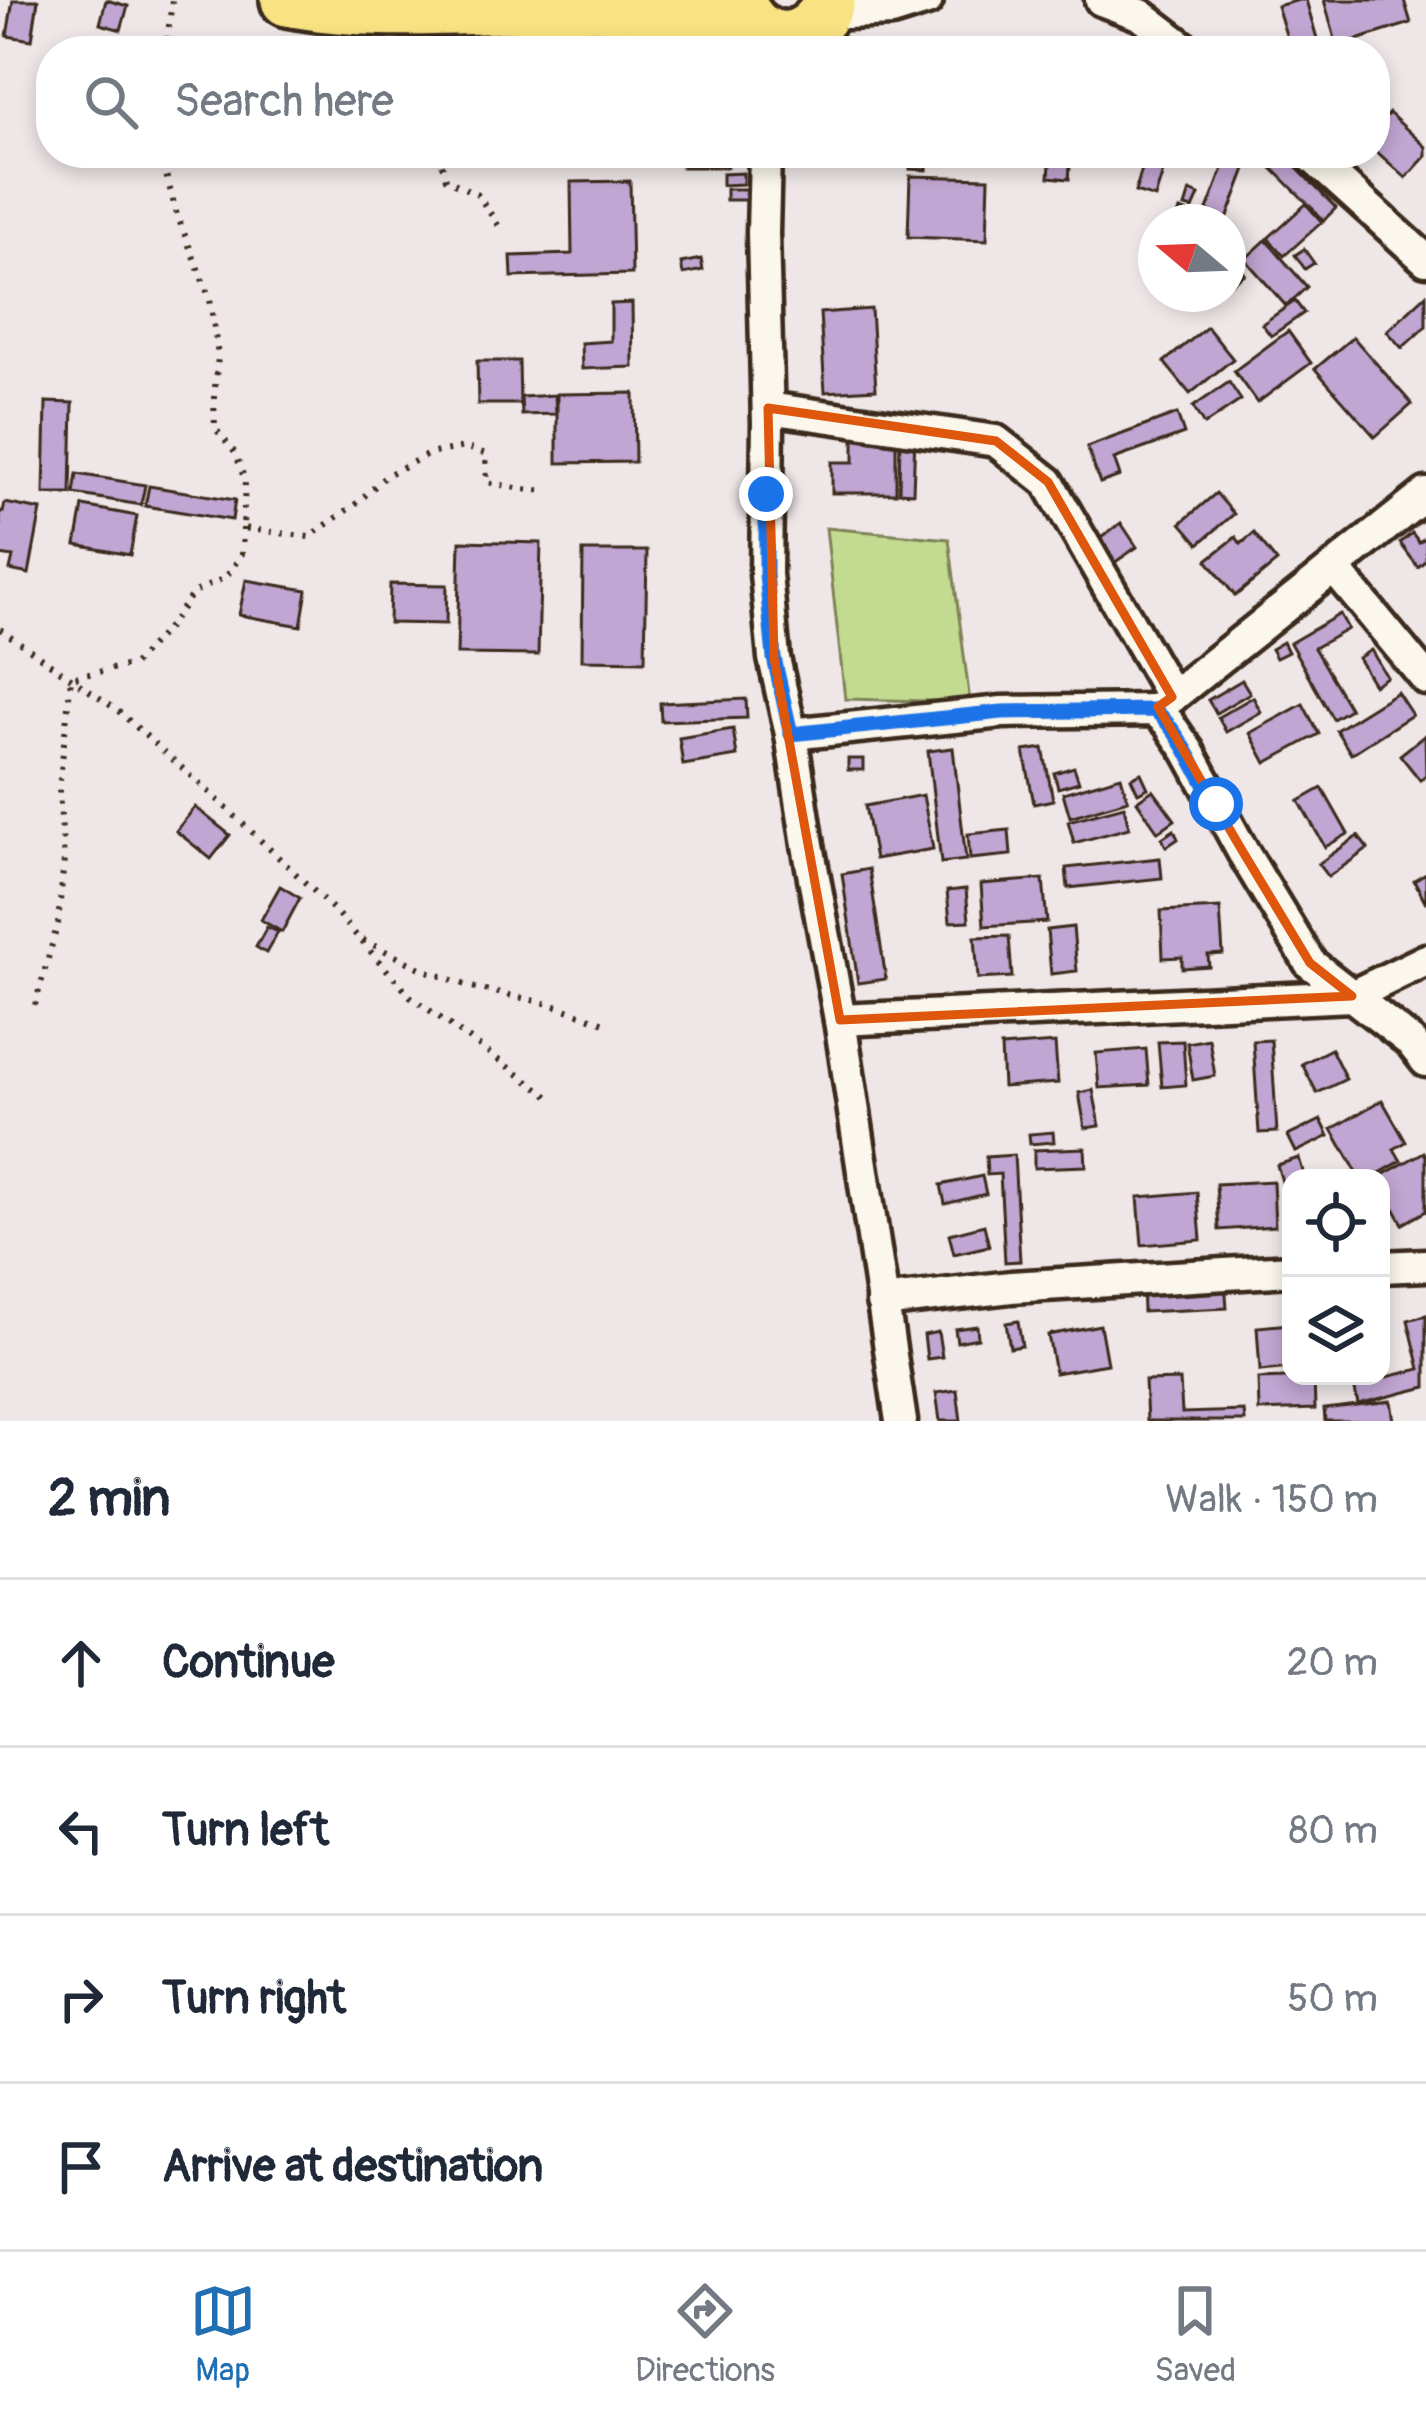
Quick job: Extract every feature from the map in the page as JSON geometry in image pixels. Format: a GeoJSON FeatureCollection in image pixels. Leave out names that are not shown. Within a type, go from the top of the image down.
{"type":"FeatureCollection","features":[{"type":"Feature","properties":{"kind":"highway"},"geometry":{"type":"LineString","coordinates":[[287,0],[374,8],[636,3],[793,36]]}},
{"type":"Feature","properties":{"kind":"highway"},"geometry":{"type":"LineString","coordinates":[[799,36],[827,7]]}},
{"type":"Feature","properties":{"kind":"street"},"geometry":{"type":"LineString","coordinates":[[827,7],[892,11],[927,0]]}},
{"type":"Feature","properties":{"kind":"street"},"geometry":{"type":"LineString","coordinates":[[1101,0],[1141,14],[1169,36]]}},
{"type":"Feature","properties":{"kind":"street"},"geometry":{"type":"LineString","coordinates":[[765,168],[766,574],[774,658],[840,1020],[901,1421]]}},
{"type":"Feature","properties":{"kind":"street"},"geometry":{"type":"LineString","coordinates":[[1325,168],[1426,260]]}},
{"type":"Feature","properties":{"kind":"street"},"geometry":{"type":"LineString","coordinates":[[768,408],[995,441],[1048,482],[1168,722],[1310,963],[1412,1042],[1426,1061]]}},
{"type":"Feature","properties":{"kind":"street"},"geometry":{"type":"LineString","coordinates":[[791,734],[1002,712],[1163,704],[1426,494]]}},
{"type":"Feature","properties":{"kind":"street"},"geometry":{"type":"LineString","coordinates":[[1334,568],[1426,679]]}},
{"type":"Feature","properties":{"kind":"street"},"geometry":{"type":"LineString","coordinates":[[840,1020],[1352,996],[1426,960]]}},
{"type":"Feature","properties":{"kind":"street"},"geometry":{"type":"LineString","coordinates":[[1390,1267],[1426,1265]]}},
{"type":"Feature","properties":{"kind":"street"},"geometry":{"type":"LineString","coordinates":[[882,1302],[1011,1287],[1282,1271]]}},
{"type":"Feature","properties":{"kind":"path"},"geometry":{"type":"LineString","coordinates":[[168,36],[172,0]]}},
{"type":"Feature","properties":{"kind":"path"},"geometry":{"type":"LineString","coordinates":[[70,678],[134,664],[193,593],[226,578],[242,554],[245,482],[236,454],[215,428],[218,356],[210,299],[164,168]]}},
{"type":"Feature","properties":{"kind":"path"},"geometry":{"type":"LineString","coordinates":[[443,168],[446,179],[478,195],[502,231]]}},
{"type":"Feature","properties":{"kind":"path"},"geometry":{"type":"LineString","coordinates":[[243,528],[309,537],[387,475],[429,454],[464,447],[486,454],[487,482],[548,490]]}},
{"type":"Feature","properties":{"kind":"path"},"geometry":{"type":"LineString","coordinates":[[0,629],[117,710],[333,909],[410,996],[555,1101]]}},
{"type":"Feature","properties":{"kind":"path"},"geometry":{"type":"LineString","coordinates":[[0,639],[12,637]]}},
{"type":"Feature","properties":{"kind":"path"},"geometry":{"type":"LineString","coordinates":[[35,1005],[58,923],[64,860],[59,789],[70,678]]}},
{"type":"Feature","properties":{"kind":"path"},"geometry":{"type":"LineString","coordinates":[[357,936],[471,987],[550,1004],[608,1024]]}},
{"type":"Feature","properties":{"kind":"highlighted area"},"geometry":{"type":"Polygon","coordinates":[[[768,408],[996,441],[1048,482],[1172,697],[1158,707],[1243,852],[1310,963],[1352,996],[840,1020],[774,658],[768,408]]]}},
{"type":"Feature","properties":{"kind":"green space"},"geometry":{"type":"Polygon","coordinates":[[[826,528],[949,539],[970,702],[845,699],[826,528]]]}},
{"type":"Feature","properties":{"kind":"building"},"geometry":{"type":"Polygon","coordinates":[[[13,0],[38,0],[32,40],[7,36],[13,0]]]}},
{"type":"Feature","properties":{"kind":"building"},"geometry":{"type":"Polygon","coordinates":[[[106,0],[128,6],[121,30],[100,24],[106,0]]]}},
{"type":"Feature","properties":{"kind":"building"},"geometry":{"type":"Polygon","coordinates":[[[1306,0],[1316,36],[1286,36],[1277,6],[1306,0]]]}},
{"type":"Feature","properties":{"kind":"building"},"geometry":{"type":"Polygon","coordinates":[[[1324,0],[1404,0],[1411,23],[1369,36],[1334,36],[1324,0]]]}},
{"type":"Feature","properties":{"kind":"building"},"geometry":{"type":"Polygon","coordinates":[[[1390,114],[1426,147],[1426,156],[1406,178],[1390,164],[1390,114]]]}},
{"type":"Feature","properties":{"kind":"building"},"geometry":{"type":"Polygon","coordinates":[[[1050,168],[1070,168],[1069,179],[1049,177],[1050,168]]]}},
{"type":"Feature","properties":{"kind":"building"},"geometry":{"type":"Polygon","coordinates":[[[1142,168],[1163,172],[1155,198],[1135,192],[1142,168]]]}},
{"type":"Feature","properties":{"kind":"building"},"geometry":{"type":"Polygon","coordinates":[[[1223,168],[1246,168],[1233,204],[1209,204],[1223,168]]]}},
{"type":"Feature","properties":{"kind":"building"},"geometry":{"type":"Polygon","coordinates":[[[1272,168],[1297,168],[1336,208],[1324,220],[1272,168]]]}},
{"type":"Feature","properties":{"kind":"building"},"geometry":{"type":"Polygon","coordinates":[[[743,173],[743,184],[722,185],[722,174],[743,173]]]}},
{"type":"Feature","properties":{"kind":"building"},"geometry":{"type":"Polygon","coordinates":[[[910,176],[989,178],[987,240],[908,237],[910,176]]]}},
{"type":"Feature","properties":{"kind":"building"},"geometry":{"type":"Polygon","coordinates":[[[630,181],[632,274],[512,277],[511,256],[572,254],[571,182],[630,181]]]}},
{"type":"Feature","properties":{"kind":"building"},"geometry":{"type":"Polygon","coordinates":[[[726,189],[746,189],[746,200],[726,200],[726,189]]]}},
{"type":"Feature","properties":{"kind":"building"},"geometry":{"type":"Polygon","coordinates":[[[1190,191],[1199,195],[1195,204],[1186,204],[1190,191]]]}},
{"type":"Feature","properties":{"kind":"building"},"geometry":{"type":"Polygon","coordinates":[[[1306,204],[1322,222],[1284,256],[1268,238],[1306,204]]]}},
{"type":"Feature","properties":{"kind":"building"},"geometry":{"type":"Polygon","coordinates":[[[1266,240],[1307,287],[1286,306],[1246,258],[1266,240]]]}},
{"type":"Feature","properties":{"kind":"building"},"geometry":{"type":"Polygon","coordinates":[[[1304,249],[1314,263],[1305,269],[1295,255],[1304,249]]]}},
{"type":"Feature","properties":{"kind":"building"},"geometry":{"type":"Polygon","coordinates":[[[701,259],[703,270],[683,274],[681,263],[701,259]]]}},
{"type":"Feature","properties":{"kind":"building"},"geometry":{"type":"Polygon","coordinates":[[[1426,295],[1426,326],[1402,348],[1387,331],[1426,295]]]}},
{"type":"Feature","properties":{"kind":"building"},"geometry":{"type":"Polygon","coordinates":[[[1295,301],[1304,313],[1271,336],[1262,324],[1295,301]]]}},
{"type":"Feature","properties":{"kind":"building"},"geometry":{"type":"Polygon","coordinates":[[[632,303],[633,367],[582,369],[581,343],[611,341],[611,304],[632,303]]]}},
{"type":"Feature","properties":{"kind":"building"},"geometry":{"type":"Polygon","coordinates":[[[871,309],[876,389],[825,392],[820,313],[871,309]]]}},
{"type":"Feature","properties":{"kind":"building"},"geometry":{"type":"Polygon","coordinates":[[[1207,327],[1233,359],[1190,394],[1164,362],[1207,327]]]}},
{"type":"Feature","properties":{"kind":"building"},"geometry":{"type":"Polygon","coordinates":[[[1288,331],[1311,363],[1257,403],[1234,371],[1288,331]]]}},
{"type":"Feature","properties":{"kind":"building"},"geometry":{"type":"Polygon","coordinates":[[[1353,337],[1412,404],[1375,437],[1315,369],[1353,337]]]}},
{"type":"Feature","properties":{"kind":"building"},"geometry":{"type":"Polygon","coordinates":[[[477,361],[519,361],[520,404],[478,404],[477,361]]]}},
{"type":"Feature","properties":{"kind":"building"},"geometry":{"type":"Polygon","coordinates":[[[1229,382],[1241,400],[1204,425],[1193,407],[1229,382]]]}},
{"type":"Feature","properties":{"kind":"building"},"geometry":{"type":"Polygon","coordinates":[[[634,393],[635,462],[557,463],[557,394],[634,393]]]}},
{"type":"Feature","properties":{"kind":"building"},"geometry":{"type":"Polygon","coordinates":[[[555,395],[556,414],[522,415],[521,397],[555,395]]]}},
{"type":"Feature","properties":{"kind":"building"},"geometry":{"type":"Polygon","coordinates":[[[46,402],[73,403],[71,494],[44,494],[46,402]]]}},
{"type":"Feature","properties":{"kind":"building"},"geometry":{"type":"Polygon","coordinates":[[[1177,414],[1184,434],[1114,459],[1120,476],[1100,483],[1087,447],[1177,414]]]}},
{"type":"Feature","properties":{"kind":"building"},"geometry":{"type":"Polygon","coordinates":[[[854,434],[896,434],[896,493],[832,493],[832,462],[854,462],[854,434]]]}},
{"type":"Feature","properties":{"kind":"building"},"geometry":{"type":"Polygon","coordinates":[[[900,434],[915,434],[913,493],[899,492],[900,434]]]}},
{"type":"Feature","properties":{"kind":"building"},"geometry":{"type":"Polygon","coordinates":[[[77,474],[145,485],[141,505],[74,494],[77,474]]]}},
{"type":"Feature","properties":{"kind":"building"},"geometry":{"type":"Polygon","coordinates":[[[149,486],[235,500],[232,520],[145,506],[149,486]]]}},
{"type":"Feature","properties":{"kind":"building"},"geometry":{"type":"Polygon","coordinates":[[[1216,493],[1234,514],[1199,544],[1181,523],[1216,493]]]}},
{"type":"Feature","properties":{"kind":"building"},"geometry":{"type":"Polygon","coordinates":[[[5,503],[41,510],[29,574],[10,570],[13,557],[0,555],[0,511],[5,503]]]}},
{"type":"Feature","properties":{"kind":"building"},"geometry":{"type":"Polygon","coordinates":[[[83,506],[137,516],[130,555],[76,545],[83,506]]]}},
{"type":"Feature","properties":{"kind":"building"},"geometry":{"type":"Polygon","coordinates":[[[1121,523],[1137,547],[1114,563],[1098,540],[1121,523]]]}},
{"type":"Feature","properties":{"kind":"building"},"geometry":{"type":"Polygon","coordinates":[[[1254,533],[1277,562],[1235,596],[1207,560],[1236,537],[1241,544],[1254,533]]]}},
{"type":"Feature","properties":{"kind":"building"},"geometry":{"type":"Polygon","coordinates":[[[1412,533],[1419,542],[1426,537],[1426,560],[1418,567],[1400,543],[1412,533]]]}},
{"type":"Feature","properties":{"kind":"building"},"geometry":{"type":"Polygon","coordinates":[[[460,541],[541,543],[538,655],[457,654],[460,541]]]}},
{"type":"Feature","properties":{"kind":"building"},"geometry":{"type":"Polygon","coordinates":[[[583,551],[647,551],[645,661],[582,660],[583,551]]]}},
{"type":"Feature","properties":{"kind":"building"},"geometry":{"type":"Polygon","coordinates":[[[246,580],[307,590],[301,626],[239,615],[246,580]]]}},
{"type":"Feature","properties":{"kind":"building"},"geometry":{"type":"Polygon","coordinates":[[[390,584],[447,585],[446,624],[389,623],[390,584]]]}},
{"type":"Feature","properties":{"kind":"building"},"geometry":{"type":"Polygon","coordinates":[[[1340,614],[1348,629],[1314,648],[1350,709],[1333,719],[1290,643],[1340,614]]]}},
{"type":"Feature","properties":{"kind":"building"},"geometry":{"type":"Polygon","coordinates":[[[1283,642],[1288,652],[1276,658],[1271,649],[1283,642]]]}},
{"type":"Feature","properties":{"kind":"building"},"geometry":{"type":"Polygon","coordinates":[[[1371,650],[1387,677],[1374,685],[1358,658],[1371,650]]]}},
{"type":"Feature","properties":{"kind":"building"},"geometry":{"type":"Polygon","coordinates":[[[1242,680],[1250,693],[1216,713],[1208,700],[1242,680]]]}},
{"type":"Feature","properties":{"kind":"building"},"geometry":{"type":"Polygon","coordinates":[[[1397,692],[1412,715],[1351,754],[1336,730],[1397,692]]]}},
{"type":"Feature","properties":{"kind":"building"},"geometry":{"type":"Polygon","coordinates":[[[1253,697],[1261,712],[1226,732],[1218,717],[1253,697]]]}},
{"type":"Feature","properties":{"kind":"building"},"geometry":{"type":"Polygon","coordinates":[[[746,699],[747,718],[661,721],[660,703],[746,699]]]}},
{"type":"Feature","properties":{"kind":"building"},"geometry":{"type":"Polygon","coordinates":[[[1303,704],[1319,734],[1266,763],[1250,733],[1303,704]]]}},
{"type":"Feature","properties":{"kind":"building"},"geometry":{"type":"Polygon","coordinates":[[[733,729],[737,756],[683,765],[679,738],[733,729]]]}},
{"type":"Feature","properties":{"kind":"building"},"geometry":{"type":"Polygon","coordinates":[[[1425,735],[1426,775],[1420,780],[1400,755],[1425,735]]]}},
{"type":"Feature","properties":{"kind":"building"},"geometry":{"type":"Polygon","coordinates":[[[953,748],[966,860],[941,863],[928,751],[953,748]]]}},
{"type":"Feature","properties":{"kind":"building"},"geometry":{"type":"Polygon","coordinates":[[[1043,748],[1053,800],[1034,804],[1024,751],[1043,748]]]}},
{"type":"Feature","properties":{"kind":"building"},"geometry":{"type":"Polygon","coordinates":[[[848,759],[863,759],[863,770],[848,770],[848,759]]]}},
{"type":"Feature","properties":{"kind":"building"},"geometry":{"type":"Polygon","coordinates":[[[1074,767],[1079,782],[1058,788],[1054,773],[1074,767]]]}},
{"type":"Feature","properties":{"kind":"building"},"geometry":{"type":"Polygon","coordinates":[[[1141,773],[1148,788],[1138,793],[1131,778],[1141,773]]]}},
{"type":"Feature","properties":{"kind":"building"},"geometry":{"type":"Polygon","coordinates":[[[1121,776],[1128,800],[1070,817],[1063,793],[1121,776]]]}},
{"type":"Feature","properties":{"kind":"building"},"geometry":{"type":"Polygon","coordinates":[[[1322,788],[1348,834],[1325,847],[1299,801],[1322,788]]]}},
{"type":"Feature","properties":{"kind":"building"},"geometry":{"type":"Polygon","coordinates":[[[1153,790],[1175,820],[1158,832],[1137,801],[1153,790]]]}},
{"type":"Feature","properties":{"kind":"building"},"geometry":{"type":"Polygon","coordinates":[[[923,795],[933,849],[875,859],[865,806],[923,795]]]}},
{"type":"Feature","properties":{"kind":"building"},"geometry":{"type":"Polygon","coordinates":[[[1124,806],[1129,828],[1074,843],[1068,821],[1124,806]]]}},
{"type":"Feature","properties":{"kind":"building"},"geometry":{"type":"Polygon","coordinates":[[[195,807],[230,835],[211,859],[176,831],[195,807]]]}},
{"type":"Feature","properties":{"kind":"building"},"geometry":{"type":"Polygon","coordinates":[[[1009,830],[1011,855],[970,859],[968,834],[1009,830]]]}},
{"type":"Feature","properties":{"kind":"building"},"geometry":{"type":"Polygon","coordinates":[[[1174,830],[1178,839],[1166,847],[1162,838],[1174,830]]]}},
{"type":"Feature","properties":{"kind":"building"},"geometry":{"type":"Polygon","coordinates":[[[1358,836],[1368,849],[1328,877],[1318,864],[1358,836]]]}},
{"type":"Feature","properties":{"kind":"building"},"geometry":{"type":"Polygon","coordinates":[[[1160,858],[1162,878],[1068,888],[1066,868],[1160,858]]]}},
{"type":"Feature","properties":{"kind":"building"},"geometry":{"type":"Polygon","coordinates":[[[869,869],[886,979],[858,983],[842,874],[869,869]]]}},
{"type":"Feature","properties":{"kind":"building"},"geometry":{"type":"Polygon","coordinates":[[[1426,873],[1426,903],[1414,880],[1426,873]]]}},
{"type":"Feature","properties":{"kind":"building"},"geometry":{"type":"Polygon","coordinates":[[[1043,879],[1047,922],[984,926],[981,884],[1043,879]]]}},
{"type":"Feature","properties":{"kind":"building"},"geometry":{"type":"Polygon","coordinates":[[[280,886],[300,898],[282,932],[261,920],[280,886]]]}},
{"type":"Feature","properties":{"kind":"building"},"geometry":{"type":"Polygon","coordinates":[[[966,889],[969,921],[950,922],[947,891],[966,889]]]}},
{"type":"Feature","properties":{"kind":"building"},"geometry":{"type":"Polygon","coordinates":[[[1220,908],[1223,954],[1208,955],[1209,966],[1182,968],[1182,957],[1163,958],[1161,911],[1220,908]]]}},
{"type":"Feature","properties":{"kind":"building"},"geometry":{"type":"Polygon","coordinates":[[[267,927],[278,932],[266,953],[256,947],[267,927]]]}},
{"type":"Feature","properties":{"kind":"building"},"geometry":{"type":"Polygon","coordinates":[[[1073,927],[1077,971],[1051,974],[1047,930],[1073,927]]]}},
{"type":"Feature","properties":{"kind":"building"},"geometry":{"type":"Polygon","coordinates":[[[1009,936],[1012,977],[978,979],[975,937],[1009,936]]]}},
{"type":"Feature","properties":{"kind":"building"},"geometry":{"type":"Polygon","coordinates":[[[1209,1039],[1215,1076],[1193,1080],[1187,1043],[1209,1039]]]}},
{"type":"Feature","properties":{"kind":"building"},"geometry":{"type":"Polygon","coordinates":[[[1271,1040],[1277,1132],[1259,1133],[1253,1041],[1271,1040]]]}},
{"type":"Feature","properties":{"kind":"building"},"geometry":{"type":"Polygon","coordinates":[[[1183,1041],[1186,1085],[1162,1087],[1158,1042],[1183,1041]]]}},
{"type":"Feature","properties":{"kind":"building"},"geometry":{"type":"Polygon","coordinates":[[[1055,1043],[1058,1083],[1003,1087],[1001,1047],[1055,1043]]]}},
{"type":"Feature","properties":{"kind":"building"},"geometry":{"type":"Polygon","coordinates":[[[1146,1049],[1149,1085],[1099,1088],[1096,1053],[1146,1049]]]}},
{"type":"Feature","properties":{"kind":"building"},"geometry":{"type":"Polygon","coordinates":[[[1331,1049],[1346,1079],[1317,1093],[1302,1064],[1331,1049]]]}},
{"type":"Feature","properties":{"kind":"building"},"geometry":{"type":"Polygon","coordinates":[[[1093,1090],[1100,1126],[1085,1128],[1079,1093],[1093,1090]]]}},
{"type":"Feature","properties":{"kind":"building"},"geometry":{"type":"Polygon","coordinates":[[[1382,1100],[1406,1142],[1394,1149],[1401,1161],[1387,1169],[1355,1169],[1332,1129],[1382,1100]]]}},
{"type":"Feature","properties":{"kind":"building"},"geometry":{"type":"Polygon","coordinates":[[[1321,1120],[1329,1136],[1296,1152],[1288,1136],[1321,1120]]]}},
{"type":"Feature","properties":{"kind":"building"},"geometry":{"type":"Polygon","coordinates":[[[1053,1132],[1054,1142],[1030,1144],[1029,1134],[1053,1132]]]}},
{"type":"Feature","properties":{"kind":"building"},"geometry":{"type":"Polygon","coordinates":[[[1085,1148],[1086,1166],[1034,1168],[1034,1150],[1085,1148]]]}},
{"type":"Feature","properties":{"kind":"building"},"geometry":{"type":"Polygon","coordinates":[[[1424,1152],[1426,1156],[1426,1211],[1403,1224],[1390,1201],[1390,1171],[1424,1152]]]}},
{"type":"Feature","properties":{"kind":"building"},"geometry":{"type":"Polygon","coordinates":[[[1014,1155],[1020,1261],[1005,1262],[1000,1174],[987,1175],[986,1157],[1014,1155]]]}},
{"type":"Feature","properties":{"kind":"building"},"geometry":{"type":"Polygon","coordinates":[[[1299,1158],[1302,1169],[1282,1169],[1282,1182],[1277,1165],[1299,1158]]]}},
{"type":"Feature","properties":{"kind":"building"},"geometry":{"type":"Polygon","coordinates":[[[982,1176],[986,1194],[945,1204],[941,1185],[982,1176]]]}},
{"type":"Feature","properties":{"kind":"building"},"geometry":{"type":"Polygon","coordinates":[[[1273,1181],[1275,1226],[1219,1230],[1216,1184],[1273,1181]]]}},
{"type":"Feature","properties":{"kind":"building"},"geometry":{"type":"Polygon","coordinates":[[[1197,1192],[1201,1240],[1142,1245],[1138,1197],[1197,1192]]]}},
{"type":"Feature","properties":{"kind":"building"},"geometry":{"type":"Polygon","coordinates":[[[984,1225],[989,1246],[954,1254],[949,1234],[984,1225]]]}},
{"type":"Feature","properties":{"kind":"building"},"geometry":{"type":"Polygon","coordinates":[[[1225,1281],[1227,1308],[1143,1312],[1142,1284],[1225,1281]]]}},
{"type":"Feature","properties":{"kind":"building"},"geometry":{"type":"Polygon","coordinates":[[[1426,1315],[1426,1387],[1358,1404],[1354,1385],[1390,1385],[1390,1376],[1420,1369],[1408,1320],[1426,1315]]]}},
{"type":"Feature","properties":{"kind":"building"},"geometry":{"type":"Polygon","coordinates":[[[1018,1321],[1022,1346],[1010,1348],[1006,1323],[1018,1321]]]}},
{"type":"Feature","properties":{"kind":"building"},"geometry":{"type":"Polygon","coordinates":[[[1100,1325],[1107,1364],[1055,1373],[1048,1335],[1100,1325]]]}},
{"type":"Feature","properties":{"kind":"building"},"geometry":{"type":"Polygon","coordinates":[[[1282,1325],[1282,1369],[1260,1371],[1257,1327],[1282,1325]]]}},
{"type":"Feature","properties":{"kind":"building"},"geometry":{"type":"Polygon","coordinates":[[[977,1326],[978,1338],[957,1342],[955,1329],[977,1326]]]}},
{"type":"Feature","properties":{"kind":"building"},"geometry":{"type":"Polygon","coordinates":[[[938,1332],[942,1357],[927,1359],[924,1335],[938,1332]]]}},
{"type":"Feature","properties":{"kind":"building"},"geometry":{"type":"Polygon","coordinates":[[[1258,1379],[1314,1385],[1315,1409],[1259,1411],[1258,1379]]]}},
{"type":"Feature","properties":{"kind":"building"},"geometry":{"type":"Polygon","coordinates":[[[1180,1380],[1182,1413],[1244,1411],[1245,1421],[1147,1421],[1145,1381],[1180,1380]]]}},
{"type":"Feature","properties":{"kind":"building"},"geometry":{"type":"Polygon","coordinates":[[[957,1390],[961,1421],[940,1421],[936,1393],[957,1390]]]}},
{"type":"Feature","properties":{"kind":"building"},"geometry":{"type":"Polygon","coordinates":[[[1391,1401],[1394,1421],[1325,1421],[1324,1409],[1391,1401]]]}},
{"type":"Feature","properties":{"kind":"route"},"geometry":{"type":"LineString","coordinates":[[766,494],[766,574],[774,658],[791,734],[1002,712],[1155,710],[1188,752],[1216,804]]}}]}
